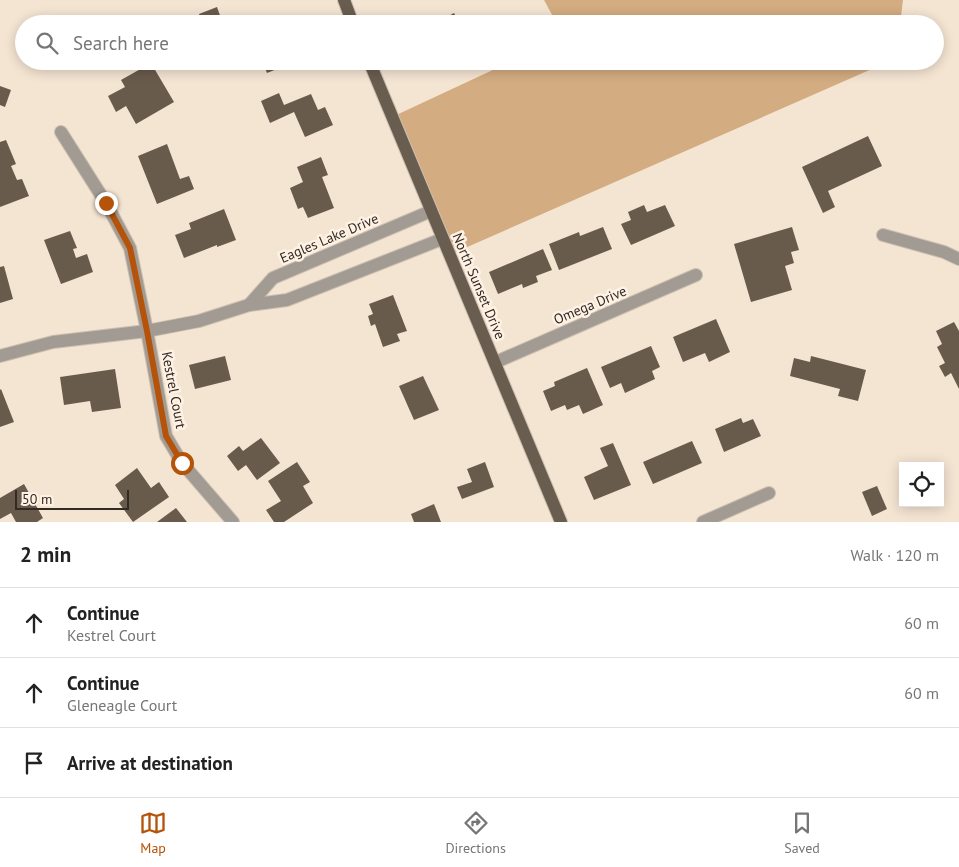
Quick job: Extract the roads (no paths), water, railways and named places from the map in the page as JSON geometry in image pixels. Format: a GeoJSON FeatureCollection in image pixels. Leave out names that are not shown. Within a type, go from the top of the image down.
{"type":"FeatureCollection","features":[{"type":"Feature","properties":{"kind":"main road"},"geometry":{"type":"LineString","coordinates":[[344,0],[350,15]]}},
{"type":"Feature","properties":{"kind":"main road","name":"North Sunset Drive"},"geometry":{"type":"LineString","coordinates":[[373,70],[430,211],[496,362],[561,522]]}},
{"type":"Feature","properties":{"kind":"street","name":"Kestrel Court"},"geometry":{"type":"LineString","coordinates":[[61,132],[106,203],[130,248],[166,436],[182,463],[233,522]]}},
{"type":"Feature","properties":{"kind":"street","name":"Eagles Lake Drive"},"geometry":{"type":"LineString","coordinates":[[249,305],[273,278],[430,211]]}},
{"type":"Feature","properties":{"kind":"street"},"geometry":{"type":"LineString","coordinates":[[883,234],[944,252],[959,259]]}},
{"type":"Feature","properties":{"kind":"street"},"geometry":{"type":"LineString","coordinates":[[0,356],[53,342],[147,331],[200,321],[249,305],[287,300],[442,239]]}},
{"type":"Feature","properties":{"kind":"street","name":"Omega Drive"},"geometry":{"type":"LineString","coordinates":[[496,362],[696,276]]}},
{"type":"Feature","properties":{"kind":"street"},"geometry":{"type":"LineString","coordinates":[[703,522],[769,493]]}}]}
